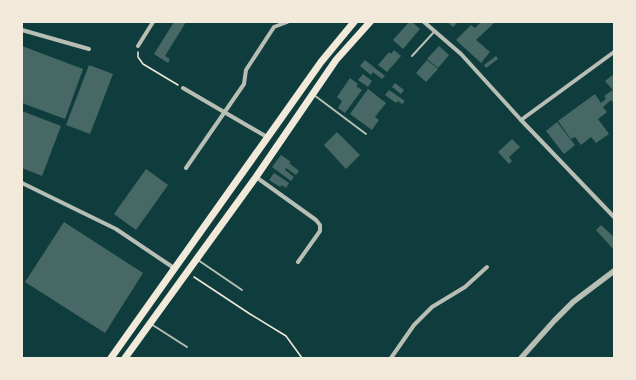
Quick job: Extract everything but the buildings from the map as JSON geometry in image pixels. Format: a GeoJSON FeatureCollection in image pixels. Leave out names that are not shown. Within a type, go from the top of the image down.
{"type":"FeatureCollection","features":[{"type":"Feature","properties":{"kind":"main road"},"geometry":{"type":"LineString","coordinates":[[110,358],[320,62],[354,22]]}},
{"type":"Feature","properties":{"kind":"main road"},"geometry":{"type":"LineString","coordinates":[[125,358],[256,177],[336,60],[370,22]]}},
{"type":"Feature","properties":{"kind":"street"},"geometry":{"type":"LineString","coordinates":[[138,46],[153,22]]}},
{"type":"Feature","properties":{"kind":"street"},"geometry":{"type":"LineString","coordinates":[[186,168],[244,84],[246,70],[274,27],[287,22]]}},
{"type":"Feature","properties":{"kind":"street"},"geometry":{"type":"LineString","coordinates":[[424,22],[461,54],[521,120],[614,217]]}},
{"type":"Feature","properties":{"kind":"street"},"geometry":{"type":"LineString","coordinates":[[22,30],[89,49]]}},
{"type":"Feature","properties":{"kind":"street"},"geometry":{"type":"LineString","coordinates":[[521,120],[614,52]]}},
{"type":"Feature","properties":{"kind":"street"},"geometry":{"type":"LineString","coordinates":[[183,88],[267,137]]}},
{"type":"Feature","properties":{"kind":"street"},"geometry":{"type":"LineString","coordinates":[[256,177],[316,220],[320,225],[320,231],[298,262]]}},
{"type":"Feature","properties":{"kind":"street"},"geometry":{"type":"LineString","coordinates":[[22,184],[116,229],[174,268]]}},
{"type":"Feature","properties":{"kind":"street"},"geometry":{"type":"LineString","coordinates":[[391,358],[414,325],[432,307],[465,287],[487,267]]}},
{"type":"Feature","properties":{"kind":"street"},"geometry":{"type":"LineString","coordinates":[[521,358],[554,320],[573,302],[614,271]]}},
{"type":"Feature","properties":{"kind":"lane"},"geometry":{"type":"LineString","coordinates":[[412,56],[434,31]]}},
{"type":"Feature","properties":{"kind":"lane"},"geometry":{"type":"LineString","coordinates":[[313,94],[366,134]]}},
{"type":"Feature","properties":{"kind":"lane"},"geometry":{"type":"LineString","coordinates":[[196,259],[242,290]]}},
{"type":"Feature","properties":{"kind":"lane"},"geometry":{"type":"LineString","coordinates":[[150,324],[187,347]]}},
{"type":"Feature","properties":{"kind":"path"},"geometry":{"type":"LineString","coordinates":[[138,46],[138,57],[143,64],[183,88]]}},
{"type":"Feature","properties":{"kind":"path"},"geometry":{"type":"LineString","coordinates":[[187,273],[286,336],[302,358]]}}]}
